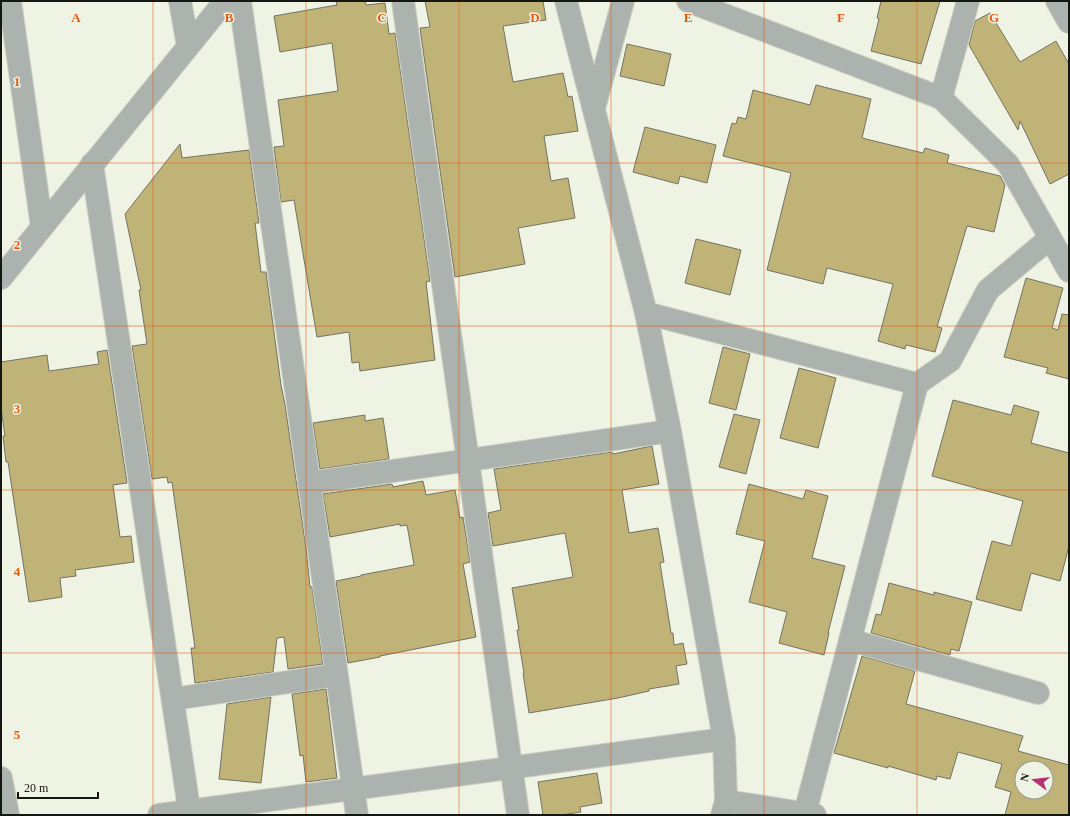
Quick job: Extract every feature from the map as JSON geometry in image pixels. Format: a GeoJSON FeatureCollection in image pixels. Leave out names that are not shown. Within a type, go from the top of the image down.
{"type":"FeatureCollection","features":[{"type":"Feature","properties":{"kind":"street"},"geometry":{"type":"LineString","coordinates":[[10,1],[42,227]]}},
{"type":"Feature","properties":{"kind":"street"},"geometry":{"type":"LineString","coordinates":[[180,1],[188,46]]}},
{"type":"Feature","properties":{"kind":"street"},"geometry":{"type":"LineString","coordinates":[[1,278],[225,1]]}},
{"type":"Feature","properties":{"kind":"street"},"geometry":{"type":"LineString","coordinates":[[240,1],[357,815]]}},
{"type":"Feature","properties":{"kind":"street"},"geometry":{"type":"LineString","coordinates":[[403,1],[518,815]]}},
{"type":"Feature","properties":{"kind":"street"},"geometry":{"type":"LineString","coordinates":[[566,1],[646,313],[670,431],[724,739],[724,808],[810,814],[850,640],[917,384],[950,361],[988,290],[1050,238]]}},
{"type":"Feature","properties":{"kind":"street"},"geometry":{"type":"LineString","coordinates":[[594,109],[623,1]]}},
{"type":"Feature","properties":{"kind":"street"},"geometry":{"type":"LineString","coordinates":[[688,1],[941,98],[1008,164],[1068,268]]}},
{"type":"Feature","properties":{"kind":"street"},"geometry":{"type":"LineString","coordinates":[[941,98],[968,1]]}},
{"type":"Feature","properties":{"kind":"street"},"geometry":{"type":"LineString","coordinates":[[1057,1],[1069,22]]}},
{"type":"Feature","properties":{"kind":"street"},"geometry":{"type":"LineString","coordinates":[[92,164],[190,813]]}},
{"type":"Feature","properties":{"kind":"street"},"geometry":{"type":"LineString","coordinates":[[646,313],[917,384]]}},
{"type":"Feature","properties":{"kind":"street"},"geometry":{"type":"LineString","coordinates":[[309,484],[670,431]]}},
{"type":"Feature","properties":{"kind":"street"},"geometry":{"type":"LineString","coordinates":[[850,640],[1038,692]]}},
{"type":"Feature","properties":{"kind":"street"},"geometry":{"type":"LineString","coordinates":[[173,699],[336,675]]}},
{"type":"Feature","properties":{"kind":"street"},"geometry":{"type":"LineString","coordinates":[[159,815],[190,813],[511,767],[724,739]]}},
{"type":"Feature","properties":{"kind":"building"},"geometry":{"type":"Polygon","coordinates":[[[336,1],[365,1],[366,5],[385,3],[389,34],[395,33],[430,281],[426,282],[435,360],[360,371],[359,362],[352,363],[349,332],[317,337],[294,200],[281,202],[274,147],[284,146],[278,100],[338,91],[332,43],[280,52],[274,16],[337,5],[336,1]]]}},
{"type":"Feature","properties":{"kind":"building"},"geometry":{"type":"Polygon","coordinates":[[[425,1],[543,1],[546,20],[503,26],[513,82],[563,73],[568,97],[572,96],[578,131],[544,136],[551,181],[568,178],[575,218],[518,228],[525,264],[455,277],[420,28],[430,27],[425,1]]]}},
{"type":"Feature","properties":{"kind":"building"},"geometry":{"type":"Polygon","coordinates":[[[881,1],[940,1],[921,64],[871,51],[879,19],[877,18],[881,1]]]}},
{"type":"Feature","properties":{"kind":"building"},"geometry":{"type":"Polygon","coordinates":[[[990,13],[1020,62],[1056,41],[1069,64],[1069,174],[1050,184],[1020,121],[1018,130],[969,45],[975,21],[990,13]]]}},
{"type":"Feature","properties":{"kind":"building"},"geometry":{"type":"Polygon","coordinates":[[[627,44],[671,54],[664,86],[620,76],[627,44]]]}},
{"type":"Feature","properties":{"kind":"building"},"geometry":{"type":"Polygon","coordinates":[[[816,85],[871,99],[862,138],[923,153],[925,148],[949,155],[947,163],[1000,176],[1005,185],[994,232],[967,226],[937,327],[942,328],[935,352],[906,345],[905,349],[878,341],[893,284],[827,268],[823,284],[767,270],[791,173],[723,156],[732,123],[736,124],[738,117],[746,119],[753,90],[810,105],[816,85]]]}},
{"type":"Feature","properties":{"kind":"building"},"geometry":{"type":"Polygon","coordinates":[[[645,127],[716,145],[707,183],[680,176],[678,184],[633,172],[645,127]]]}},
{"type":"Feature","properties":{"kind":"building"},"geometry":{"type":"Polygon","coordinates":[[[180,144],[182,158],[249,150],[259,223],[255,223],[261,272],[266,272],[281,385],[306,548],[310,587],[312,587],[323,664],[288,669],[284,637],[277,638],[273,672],[195,683],[191,648],[195,648],[172,482],[168,483],[167,477],[152,479],[132,346],[147,344],[139,290],[141,290],[125,214],[180,144]]]}},
{"type":"Feature","properties":{"kind":"building"},"geometry":{"type":"Polygon","coordinates":[[[696,239],[741,250],[730,295],[685,283],[696,239]]]}},
{"type":"Feature","properties":{"kind":"building"},"geometry":{"type":"Polygon","coordinates":[[[1026,278],[1063,288],[1052,328],[1058,330],[1062,314],[1069,315],[1069,379],[1046,373],[1048,368],[1004,357],[1026,278]]]}},
{"type":"Feature","properties":{"kind":"building"},"geometry":{"type":"Polygon","coordinates":[[[723,347],[750,354],[736,410],[709,403],[723,347]]]}},
{"type":"Feature","properties":{"kind":"building"},"geometry":{"type":"Polygon","coordinates":[[[107,350],[127,483],[113,485],[120,537],[131,536],[134,562],[75,570],[76,576],[60,578],[62,597],[29,602],[8,462],[6,462],[3,436],[5,436],[1,408],[1,362],[47,355],[49,371],[99,364],[97,352],[107,350]]]}},
{"type":"Feature","properties":{"kind":"building"},"geometry":{"type":"Polygon","coordinates":[[[799,368],[836,378],[818,448],[780,438],[799,368]]]}},
{"type":"Feature","properties":{"kind":"building"},"geometry":{"type":"Polygon","coordinates":[[[953,400],[1011,415],[1014,405],[1039,412],[1031,443],[1069,453],[1069,546],[1060,581],[1031,573],[1021,611],[976,599],[992,541],[1011,546],[1023,501],[932,476],[953,400]]]}},
{"type":"Feature","properties":{"kind":"building"},"geometry":{"type":"Polygon","coordinates":[[[734,414],[760,420],[746,474],[719,467],[734,414]]]}},
{"type":"Feature","properties":{"kind":"building"},"geometry":{"type":"Polygon","coordinates":[[[365,415],[365,421],[383,418],[389,459],[320,469],[313,423],[365,415]]]}},
{"type":"Feature","properties":{"kind":"building"},"geometry":{"type":"Polygon","coordinates":[[[652,446],[659,484],[622,490],[629,533],[658,528],[664,562],[660,563],[671,633],[673,633],[674,645],[683,643],[687,664],[676,666],[679,684],[649,689],[649,691],[618,698],[529,713],[517,630],[519,630],[512,588],[573,577],[565,533],[493,546],[488,513],[501,510],[494,469],[612,452],[613,454],[652,446]]]}},
{"type":"Feature","properties":{"kind":"building"},"geometry":{"type":"Polygon","coordinates":[[[423,481],[426,495],[455,490],[460,518],[463,517],[470,562],[463,564],[476,637],[348,663],[336,581],[414,565],[407,525],[400,526],[400,524],[330,537],[323,494],[392,484],[393,487],[423,481]]]}},
{"type":"Feature","properties":{"kind":"building"},"geometry":{"type":"Polygon","coordinates":[[[749,484],[803,499],[806,490],[828,496],[812,558],[845,566],[824,655],[779,643],[787,612],[749,602],[765,541],[736,534],[749,484]]]}},
{"type":"Feature","properties":{"kind":"building"},"geometry":{"type":"Polygon","coordinates":[[[889,583],[934,595],[934,592],[972,602],[959,651],[951,649],[950,655],[871,633],[876,614],[881,615],[889,583]]]}},
{"type":"Feature","properties":{"kind":"building"},"geometry":{"type":"Polygon","coordinates":[[[862,656],[915,671],[906,704],[1023,736],[1018,751],[1051,760],[1014,760],[1014,800],[1054,800],[1054,761],[1069,765],[1069,815],[1005,815],[1011,792],[995,787],[1002,764],[958,752],[950,779],[937,776],[936,780],[888,766],[888,768],[834,753],[862,656]]]}},
{"type":"Feature","properties":{"kind":"building"},"geometry":{"type":"Polygon","coordinates":[[[326,689],[337,778],[306,782],[303,755],[300,756],[292,694],[326,689]]]}},
{"type":"Feature","properties":{"kind":"building"},"geometry":{"type":"Polygon","coordinates":[[[271,697],[261,783],[219,779],[227,704],[271,697]]]}},
{"type":"Feature","properties":{"kind":"building"},"geometry":{"type":"Polygon","coordinates":[[[597,773],[602,803],[580,807],[581,812],[561,815],[543,815],[538,782],[597,773]]]}}]}
